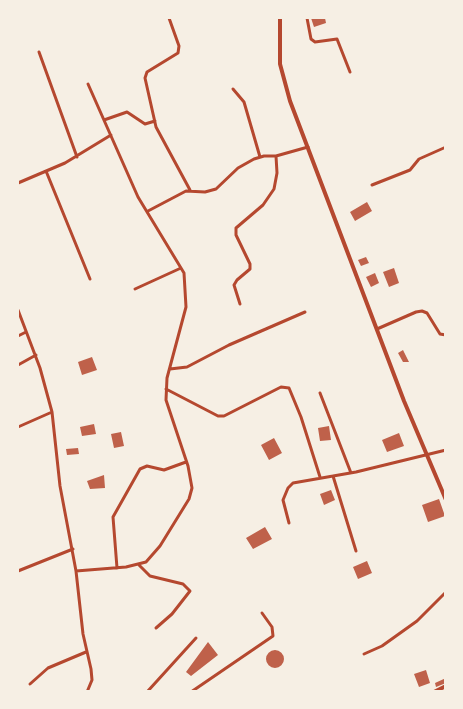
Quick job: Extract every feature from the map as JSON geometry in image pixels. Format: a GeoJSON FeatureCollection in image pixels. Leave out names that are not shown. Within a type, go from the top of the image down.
{"type":"FeatureCollection","features":[{"type":"Feature","properties":{"kind":"street"},"geometry":{"type":"LineString","coordinates":[[169,18],[179,46],[178,53],[145,75],[155,120],[190,190]]}},
{"type":"Feature","properties":{"kind":"street"},"geometry":{"type":"LineString","coordinates":[[280,18],[281,70],[377,329],[426,456],[446,500]]}},
{"type":"Feature","properties":{"kind":"street"},"geometry":{"type":"LineString","coordinates":[[307,18],[312,41],[337,39],[350,72]]}},
{"type":"Feature","properties":{"kind":"street"},"geometry":{"type":"LineString","coordinates":[[39,52],[76,157]]}},
{"type":"Feature","properties":{"kind":"street"},"geometry":{"type":"LineString","coordinates":[[76,571],[140,565],[156,552],[189,499],[192,483],[168,409],[166,389],[186,307],[186,284],[182,268],[138,197],[88,84]]}},
{"type":"Feature","properties":{"kind":"street"},"geometry":{"type":"LineString","coordinates":[[232,89],[244,102],[260,157]]}},
{"type":"Feature","properties":{"kind":"street"},"geometry":{"type":"LineString","coordinates":[[104,120],[127,112],[145,124],[155,120]]}},
{"type":"Feature","properties":{"kind":"street"},"geometry":{"type":"LineString","coordinates":[[18,183],[76,157],[111,135]]}},
{"type":"Feature","properties":{"kind":"street"},"geometry":{"type":"LineString","coordinates":[[148,211],[190,190],[205,192],[216,189],[238,168],[260,157],[276,156],[308,147]]}},
{"type":"Feature","properties":{"kind":"street"},"geometry":{"type":"LineString","coordinates":[[372,185],[410,170],[420,159],[446,147]]}},
{"type":"Feature","properties":{"kind":"street"},"geometry":{"type":"LineString","coordinates":[[240,304],[234,285],[250,268],[250,264],[236,235],[236,228],[262,205],[274,189],[278,173],[276,156]]}},
{"type":"Feature","properties":{"kind":"street"},"geometry":{"type":"LineString","coordinates":[[46,171],[90,279]]}},
{"type":"Feature","properties":{"kind":"street"},"geometry":{"type":"LineString","coordinates":[[135,289],[182,268]]}},
{"type":"Feature","properties":{"kind":"street"},"geometry":{"type":"LineString","coordinates":[[18,310],[36,355],[52,412],[60,486],[73,550],[86,652],[92,680],[86,691]]}},
{"type":"Feature","properties":{"kind":"street"},"geometry":{"type":"LineString","coordinates":[[377,329],[422,311],[428,314],[440,334],[446,335]]}},
{"type":"Feature","properties":{"kind":"street"},"geometry":{"type":"LineString","coordinates":[[170,369],[187,366],[229,345],[305,312]]}},
{"type":"Feature","properties":{"kind":"street"},"geometry":{"type":"LineString","coordinates":[[18,336],[26,332]]}},
{"type":"Feature","properties":{"kind":"street"},"geometry":{"type":"LineString","coordinates":[[18,364],[36,355]]}},
{"type":"Feature","properties":{"kind":"street"},"geometry":{"type":"LineString","coordinates":[[166,389],[224,416],[281,387],[288,388],[301,417],[320,477]]}},
{"type":"Feature","properties":{"kind":"street"},"geometry":{"type":"LineString","coordinates":[[320,393],[351,473]]}},
{"type":"Feature","properties":{"kind":"street"},"geometry":{"type":"LineString","coordinates":[[18,427],[52,412]]}},
{"type":"Feature","properties":{"kind":"street"},"geometry":{"type":"LineString","coordinates":[[289,523],[283,507],[288,488],[299,481],[351,473],[446,450]]}},
{"type":"Feature","properties":{"kind":"street"},"geometry":{"type":"LineString","coordinates":[[117,568],[113,517],[140,469],[147,466],[164,470],[186,462]]}},
{"type":"Feature","properties":{"kind":"street"},"geometry":{"type":"LineString","coordinates":[[333,476],[356,551]]}},
{"type":"Feature","properties":{"kind":"street"},"geometry":{"type":"LineString","coordinates":[[18,571],[73,550]]}},
{"type":"Feature","properties":{"kind":"street"},"geometry":{"type":"LineString","coordinates":[[140,565],[150,576],[183,584],[190,591],[172,614],[156,628]]}},
{"type":"Feature","properties":{"kind":"street"},"geometry":{"type":"LineString","coordinates":[[364,654],[382,646],[417,621],[446,592]]}},
{"type":"Feature","properties":{"kind":"street"},"geometry":{"type":"LineString","coordinates":[[191,692],[273,636],[272,627],[262,613]]}},
{"type":"Feature","properties":{"kind":"street"},"geometry":{"type":"LineString","coordinates":[[147,692],[196,638]]}},
{"type":"Feature","properties":{"kind":"street"},"geometry":{"type":"LineString","coordinates":[[30,684],[48,668],[86,652]]}},
{"type":"Feature","properties":{"kind":"street"},"geometry":{"type":"LineString","coordinates":[[434,692],[446,686]]}},
{"type":"Feature","properties":{"kind":"building"},"geometry":{"type":"Polygon","coordinates":[[[311,18],[325,18],[326,23],[314,27],[311,18]]]}},
{"type":"Feature","properties":{"kind":"building"},"geometry":{"type":"Polygon","coordinates":[[[367,202],[372,211],[355,221],[350,212],[367,202]]]}},
{"type":"Feature","properties":{"kind":"building"},"geometry":{"type":"Polygon","coordinates":[[[366,257],[369,263],[361,266],[358,260],[366,257]]]}},
{"type":"Feature","properties":{"kind":"building"},"geometry":{"type":"Polygon","coordinates":[[[394,268],[399,283],[389,287],[383,272],[394,268]]]}},
{"type":"Feature","properties":{"kind":"building"},"geometry":{"type":"Polygon","coordinates":[[[375,273],[379,283],[371,287],[366,277],[375,273]]]}},
{"type":"Feature","properties":{"kind":"building"},"geometry":{"type":"Polygon","coordinates":[[[403,350],[409,362],[403,362],[398,353],[403,350]]]}},
{"type":"Feature","properties":{"kind":"building"},"geometry":{"type":"Polygon","coordinates":[[[92,357],[97,370],[82,375],[78,362],[92,357]]]}},
{"type":"Feature","properties":{"kind":"building"},"geometry":{"type":"Polygon","coordinates":[[[94,424],[96,434],[82,436],[80,427],[94,424]]]}},
{"type":"Feature","properties":{"kind":"building"},"geometry":{"type":"Polygon","coordinates":[[[329,426],[331,440],[320,441],[318,428],[329,426]]]}},
{"type":"Feature","properties":{"kind":"building"},"geometry":{"type":"Polygon","coordinates":[[[121,432],[124,446],[114,448],[111,434],[121,432]]]}},
{"type":"Feature","properties":{"kind":"building"},"geometry":{"type":"Polygon","coordinates":[[[399,433],[404,446],[387,452],[382,440],[399,433]]]}},
{"type":"Feature","properties":{"kind":"building"},"geometry":{"type":"Polygon","coordinates":[[[274,438],[282,453],[269,460],[261,445],[274,438]]]}},
{"type":"Feature","properties":{"kind":"building"},"geometry":{"type":"Polygon","coordinates":[[[78,448],[79,454],[67,455],[66,449],[78,448]]]}},
{"type":"Feature","properties":{"kind":"building"},"geometry":{"type":"Polygon","coordinates":[[[104,475],[105,488],[90,489],[87,481],[104,475]]]}},
{"type":"Feature","properties":{"kind":"building"},"geometry":{"type":"Polygon","coordinates":[[[331,490],[335,500],[324,505],[320,494],[331,490]]]}},
{"type":"Feature","properties":{"kind":"building"},"geometry":{"type":"Polygon","coordinates":[[[439,499],[445,516],[428,522],[422,505],[439,499]]]}},
{"type":"Feature","properties":{"kind":"building"},"geometry":{"type":"Polygon","coordinates":[[[265,527],[272,539],[253,549],[246,538],[265,527]]]}},
{"type":"Feature","properties":{"kind":"building"},"geometry":{"type":"Polygon","coordinates":[[[367,561],[372,573],[358,579],[353,567],[367,561]]]}},
{"type":"Feature","properties":{"kind":"building"},"geometry":{"type":"Polygon","coordinates":[[[208,642],[218,655],[191,676],[186,672],[208,642]]]}},
{"type":"Feature","properties":{"kind":"building"},"geometry":{"type":"Polygon","coordinates":[[[271,650],[279,650],[284,655],[282,666],[271,668],[266,663],[266,655],[271,650]]]}},
{"type":"Feature","properties":{"kind":"building"},"geometry":{"type":"Polygon","coordinates":[[[426,670],[430,683],[419,687],[414,674],[426,670]]]}},
{"type":"Feature","properties":{"kind":"building"},"geometry":{"type":"Polygon","coordinates":[[[446,678],[446,683],[436,687],[435,683],[446,678]]]}}]}
